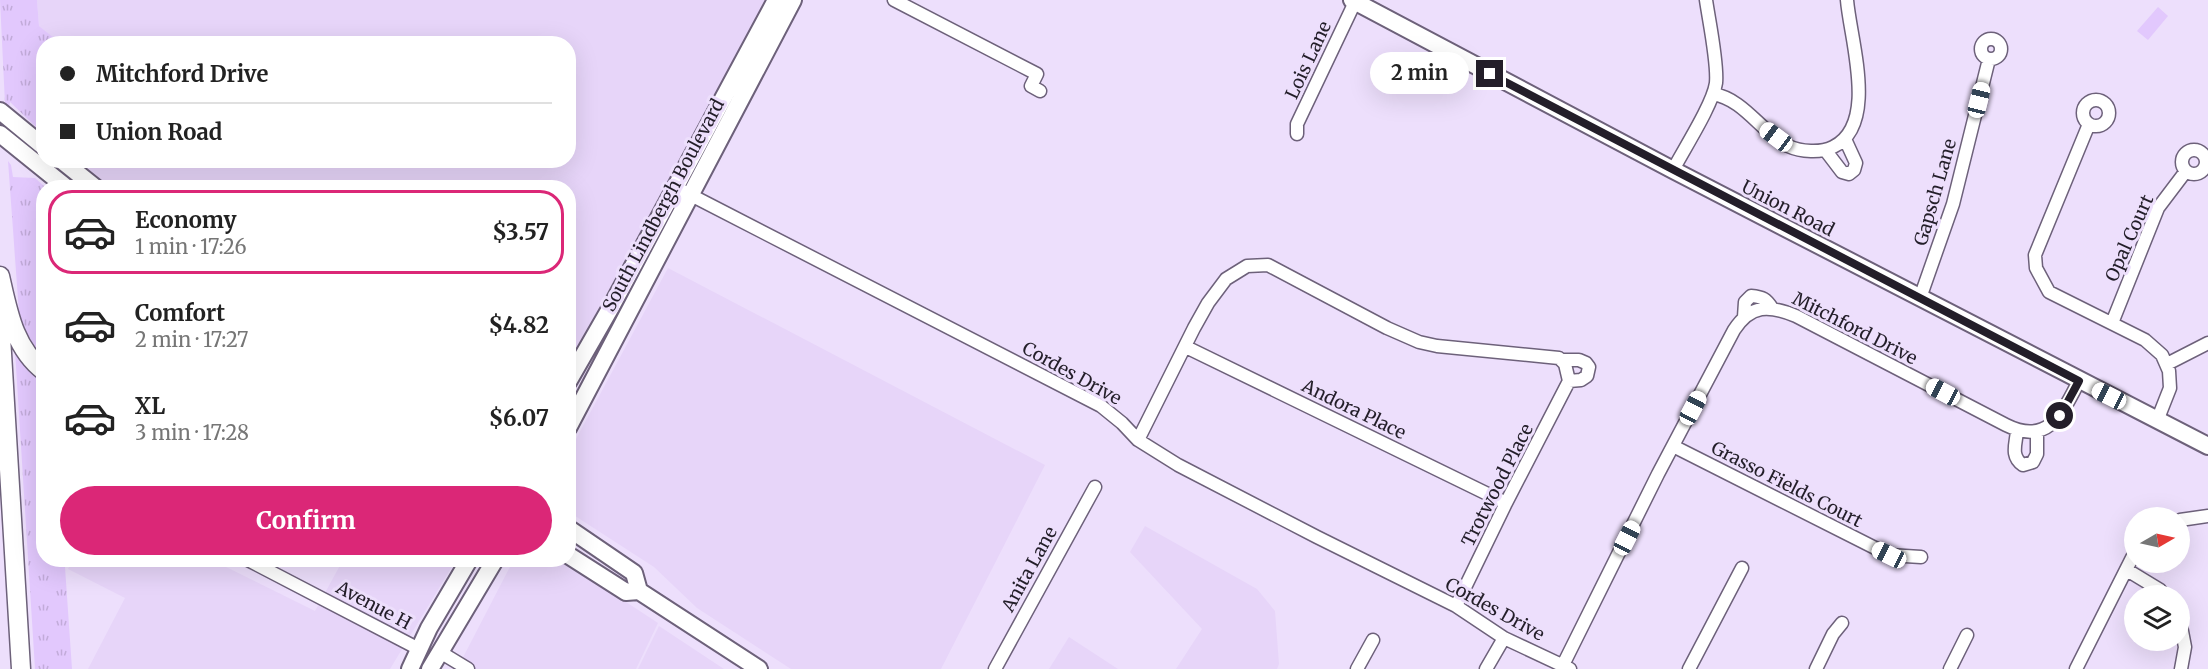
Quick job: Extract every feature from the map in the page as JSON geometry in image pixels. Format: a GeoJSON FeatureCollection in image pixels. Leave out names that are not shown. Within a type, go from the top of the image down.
{"type":"FeatureCollection","features":[{"type":"Feature","properties":{"kind":"highway"},"geometry":{"type":"LineString","coordinates":[[0,276],[16,338],[36,365]]}},
{"type":"Feature","properties":{"kind":"highway"},"geometry":{"type":"LineString","coordinates":[[0,320],[21,669]]}},
{"type":"Feature","properties":{"kind":"main road","name":"South Lindbergh Boulevard"},"geometry":{"type":"LineString","coordinates":[[576,412],[776,0]]}},
{"type":"Feature","properties":{"kind":"main road","name":"South Lindbergh Boulevard"},"geometry":{"type":"LineString","coordinates":[[576,369],[683,191],[793,0]]}},
{"type":"Feature","properties":{"kind":"main road","name":"Union Road"},"geometry":{"type":"LineString","coordinates":[[1354,1],[1673,170],[2208,446]]}},
{"type":"Feature","properties":{"kind":"main road"},"geometry":{"type":"LineString","coordinates":[[0,111],[36,140]]}},
{"type":"Feature","properties":{"kind":"main road"},"geometry":{"type":"LineString","coordinates":[[0,134],[36,163]]}},
{"type":"Feature","properties":{"kind":"main road"},"geometry":{"type":"LineString","coordinates":[[42,168],[57,180]]}},
{"type":"Feature","properties":{"kind":"main road"},"geometry":{"type":"LineString","coordinates":[[71,168],[86,180]]}},
{"type":"Feature","properties":{"kind":"main road"},"geometry":{"type":"LineString","coordinates":[[576,533],[634,573],[639,591]]}},
{"type":"Feature","properties":{"kind":"main road"},"geometry":{"type":"LineString","coordinates":[[576,560],[626,592],[639,591],[759,669]]}},
{"type":"Feature","properties":{"kind":"main road"},"geometry":{"type":"LineString","coordinates":[[410,669],[429,628],[465,567]]}},
{"type":"Feature","properties":{"kind":"main road"},"geometry":{"type":"LineString","coordinates":[[430,669],[491,567]]}},
{"type":"Feature","properties":{"kind":"street"},"geometry":{"type":"LineString","coordinates":[[894,0],[1037,74],[1031,86],[1040,91]]}},
{"type":"Feature","properties":{"kind":"street"},"geometry":{"type":"LineString","coordinates":[[1673,170],[1713,94],[1716,78],[1706,0]]}},
{"type":"Feature","properties":{"kind":"street"},"geometry":{"type":"LineString","coordinates":[[1713,94],[1728,98],[1789,146],[1826,151],[1838,145],[1850,134],[1856,119],[1859,101],[1858,76],[1847,0]]}},
{"type":"Feature","properties":{"kind":"street","name":"Lois Lane"},"geometry":{"type":"LineString","coordinates":[[1297,134],[1297,124],[1354,1]]}},
{"type":"Feature","properties":{"kind":"street","name":"Gapsch Lane"},"geometry":{"type":"LineString","coordinates":[[1920,298],[1953,204],[1989,59]]}},
{"type":"Feature","properties":{"kind":"street"},"geometry":{"type":"LineString","coordinates":[[2089,124],[2035,255],[2036,268],[2049,292],[2157,348],[2167,364],[2170,388],[2157,421]]}},
{"type":"Feature","properties":{"kind":"street"},"geometry":{"type":"LineString","coordinates":[[1826,151],[1842,172],[1849,174],[1854,170],[1856,163],[1845,139]]}},
{"type":"Feature","properties":{"kind":"street","name":"Opal Court"},"geometry":{"type":"LineString","coordinates":[[2112,323],[2158,208],[2186,171]]}},
{"type":"Feature","properties":{"kind":"street","name":"Cordes Drive"},"geometry":{"type":"LineString","coordinates":[[683,191],[1101,406],[1138,440],[1178,465],[1456,606],[1504,638],[1567,667]]}},
{"type":"Feature","properties":{"kind":"street","name":"Trotwood Place"},"geometry":{"type":"LineString","coordinates":[[1186,347],[1208,303],[1226,279],[1247,266],[1268,265],[1387,328],[1419,342],[1437,346],[1559,358],[1566,370],[1506,503],[1456,606]]}},
{"type":"Feature","properties":{"kind":"street","name":"Mitchford Drive"},"geometry":{"type":"LineString","coordinates":[[1567,667],[1673,446],[1734,330],[1744,317],[1759,309],[1772,308],[1796,316],[2017,430],[2037,432]]}},
{"type":"Feature","properties":{"kind":"street"},"geometry":{"type":"LineString","coordinates":[[2167,364],[2208,343]]}},
{"type":"Feature","properties":{"kind":"street"},"geometry":{"type":"LineString","coordinates":[[1138,440],[1186,347]]}},
{"type":"Feature","properties":{"kind":"street","name":"Andora Place"},"geometry":{"type":"LineString","coordinates":[[1186,347],[1506,503]]}},
{"type":"Feature","properties":{"kind":"street"},"geometry":{"type":"LineString","coordinates":[[2017,430],[2014,451],[2016,458],[2023,465],[2033,462],[2037,454],[2037,432],[2052,424],[2060,416],[2079,381]]}},
{"type":"Feature","properties":{"kind":"street","name":"Grasso Fields Court"},"geometry":{"type":"LineString","coordinates":[[1673,446],[1889,555],[1921,557]]}},
{"type":"Feature","properties":{"kind":"street","name":"Anita Lane"},"geometry":{"type":"LineString","coordinates":[[995,669],[1095,487]]}},
{"type":"Feature","properties":{"kind":"street"},"geometry":{"type":"LineString","coordinates":[[2190,519],[2208,516]]}},
{"type":"Feature","properties":{"kind":"street","name":"Avenue H"},"geometry":{"type":"LineString","coordinates":[[261,567],[419,649]]}},
{"type":"Feature","properties":{"kind":"street"},"geometry":{"type":"LineString","coordinates":[[1689,669],[1742,568]]}},
{"type":"Feature","properties":{"kind":"street"},"geometry":{"type":"LineString","coordinates":[[2076,669],[2125,573]]}},
{"type":"Feature","properties":{"kind":"street"},"geometry":{"type":"LineString","coordinates":[[2132,573],[2152,585]]}},
{"type":"Feature","properties":{"kind":"street"},"geometry":{"type":"LineString","coordinates":[[1816,669],[1833,634],[1842,623]]}},
{"type":"Feature","properties":{"kind":"street"},"geometry":{"type":"LineString","coordinates":[[1950,669],[1967,635]]}},
{"type":"Feature","properties":{"kind":"street"},"geometry":{"type":"LineString","coordinates":[[1486,669],[1504,638]]}},
{"type":"Feature","properties":{"kind":"street"},"geometry":{"type":"LineString","coordinates":[[1357,669],[1373,640]]}},
{"type":"Feature","properties":{"kind":"street"},"geometry":{"type":"LineString","coordinates":[[440,651],[468,669]]}},
{"type":"Feature","properties":{"kind":"street"},"geometry":{"type":"LineString","coordinates":[[2181,669],[2184,651]]}},
{"type":"Feature","properties":{"kind":"shaded area"},"geometry":{"type":"Polygon","coordinates":[[[37,0],[766,0],[576,349],[576,180],[95,180],[78,168],[576,168],[576,36],[51,36],[39,26],[37,0]]]}},
{"type":"Feature","properties":{"kind":"shaded area"},"geometry":{"type":"Polygon","coordinates":[[[668,268],[1045,465],[941,669],[791,669],[697,608],[654,567],[576,517],[576,439],[668,268]]]}},
{"type":"Feature","properties":{"kind":"shaded area"},"geometry":{"type":"Polygon","coordinates":[[[1145,526],[1257,589],[1275,611],[1279,664],[1277,669],[1176,669],[1202,629],[1130,552],[1145,526]]]}},
{"type":"Feature","properties":{"kind":"shaded area"},"geometry":{"type":"Polygon","coordinates":[[[69,567],[226,567],[315,611],[339,567],[452,567],[390,669],[88,669],[125,598],[68,569],[69,567]]]}},
{"type":"Feature","properties":{"kind":"shaded area"},"geometry":{"type":"Polygon","coordinates":[[[510,567],[573,567],[658,623],[636,669],[457,669],[510,567]]]}},
{"type":"Feature","properties":{"kind":"shaded area"},"geometry":{"type":"Polygon","coordinates":[[[659,626],[724,669],[638,669],[659,626]]]}},
{"type":"Feature","properties":{"kind":"shaded area"},"geometry":{"type":"Polygon","coordinates":[[[1069,637],[1118,669],[1049,669],[1069,637]]]}},
{"type":"Feature","properties":{"kind":"green space"},"geometry":{"type":"Polygon","coordinates":[[[0,0],[37,0],[39,26],[52,36],[36,36],[36,128],[10,102],[9,107],[5,104],[0,0]]]}},
{"type":"Feature","properties":{"kind":"green space"},"geometry":{"type":"Polygon","coordinates":[[[2158,7],[2168,16],[2148,40],[2137,31],[2158,7]]]}},
{"type":"Feature","properties":{"kind":"green space"},"geometry":{"type":"Polygon","coordinates":[[[8,161],[13,177],[37,180],[36,352],[21,329],[8,161]]]}},
{"type":"Feature","properties":{"kind":"green space"},"geometry":{"type":"Polygon","coordinates":[[[15,351],[25,366],[36,376],[36,567],[65,567],[72,669],[35,669],[15,351]]]}},
{"type":"Feature","properties":{"kind":"route"},"geometry":{"type":"LineString","coordinates":[[1490,74],[2079,381],[2060,416]]}}]}
